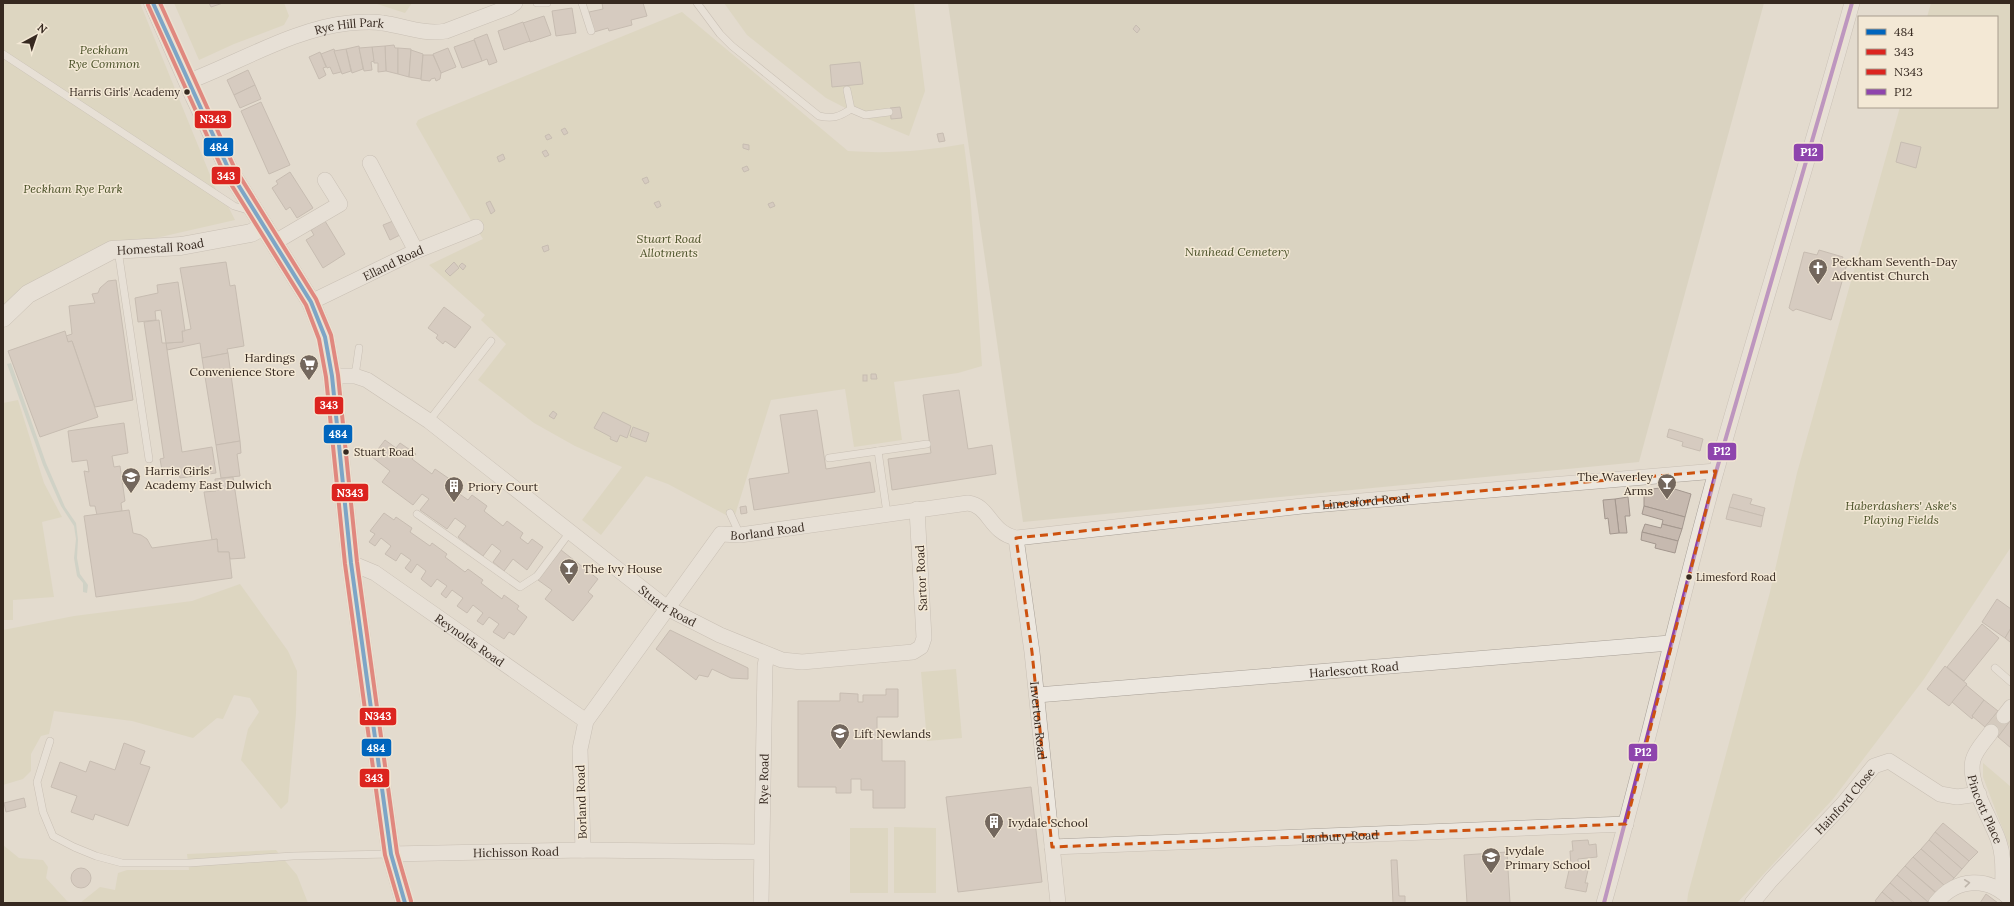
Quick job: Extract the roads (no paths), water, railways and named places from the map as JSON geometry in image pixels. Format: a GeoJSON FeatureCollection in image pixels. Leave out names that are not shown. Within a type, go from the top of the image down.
{"type":"FeatureCollection","features":[{"type":"Feature","properties":{"kind":"street"},"geometry":{"type":"LineString","coordinates":[[153,3],[187,82],[229,170],[311,302],[324,337],[332,376],[351,563],[391,854],[405,903]]}},
{"type":"Feature","properties":{"kind":"street","name":"Rye Hill Park"},"geometry":{"type":"LineString","coordinates":[[187,82],[299,36],[327,27],[370,22],[426,32],[446,31],[510,7],[515,3]]}},
{"type":"Feature","properties":{"kind":"street"},"geometry":{"type":"LineString","coordinates":[[1604,903],[1626,824],[1670,643],[1716,471],[1816,134],[1852,3]]}},
{"type":"Feature","properties":{"kind":"street"},"geometry":{"type":"LineString","coordinates":[[370,163],[416,251]]}},
{"type":"Feature","properties":{"kind":"street"},"geometry":{"type":"LineString","coordinates":[[274,242],[340,204],[325,180]]}},
{"type":"Feature","properties":{"kind":"street","name":"Homestall Road"},"geometry":{"type":"LineString","coordinates":[[3,318],[28,294],[112,250],[181,246],[250,233],[260,219]]}},
{"type":"Feature","properties":{"kind":"street","name":"Elland Road"},"geometry":{"type":"LineString","coordinates":[[311,302],[416,251],[476,227]]}},
{"type":"Feature","properties":{"kind":"street","name":"Stuart Road"},"geometry":{"type":"LineString","coordinates":[[332,376],[355,376],[367,380],[429,421],[667,608],[720,635],[767,655],[782,660],[795,662],[826,661],[913,652],[921,647]]}},
{"type":"Feature","properties":{"kind":"street","name":"Limesford Road"},"geometry":{"type":"LineString","coordinates":[[1016,538],[1302,506],[1716,471]]}},
{"type":"Feature","properties":{"kind":"street","name":"Borland Road"},"geometry":{"type":"LineString","coordinates":[[582,850],[580,749],[586,721],[721,534],[740,535],[887,513],[968,503],[975,504],[981,508],[1000,532],[1016,538]]}},
{"type":"Feature","properties":{"kind":"street","name":"Sartor Road"},"geometry":{"type":"LineString","coordinates":[[918,509],[924,638],[921,647]]}},
{"type":"Feature","properties":{"kind":"street","name":"Inverton Road"},"geometry":{"type":"LineString","coordinates":[[1016,538],[1037,695],[1058,903]]}},
{"type":"Feature","properties":{"kind":"street","name":"Reynolds Road"},"geometry":{"type":"LineString","coordinates":[[351,563],[375,573],[586,721]]}},
{"type":"Feature","properties":{"kind":"street","name":"Harlescott Road"},"geometry":{"type":"LineString","coordinates":[[1037,695],[1670,643]]}},
{"type":"Feature","properties":{"kind":"street","name":"Rye Road"},"geometry":{"type":"LineString","coordinates":[[761,903],[764,666],[767,655]]}},
{"type":"Feature","properties":{"kind":"street","name":"Pincott Place"},"geometry":{"type":"LineString","coordinates":[[1992,732],[1977,751],[1973,760],[1972,769],[1979,794],[1999,842],[2004,863],[2007,896]]}},
{"type":"Feature","properties":{"kind":"street","name":"Hainford Close"},"geometry":{"type":"LineString","coordinates":[[1752,903],[1771,880],[1844,804],[1874,766],[1888,761],[1899,766],[1940,794],[1957,797],[1979,794]]}},
{"type":"Feature","properties":{"kind":"street","name":"Lanbury Road"},"geometry":{"type":"LineString","coordinates":[[1052,847],[1626,824]]}},
{"type":"Feature","properties":{"kind":"street","name":"Hichisson Road"},"geometry":{"type":"LineString","coordinates":[[391,854],[582,850],[761,852]]}},
{"type":"Feature","properties":{"kind":"street"},"geometry":{"type":"LineString","coordinates":[[1936,903],[1941,897],[1962,882],[1978,882],[2007,896]]}},
{"type":"Feature","properties":{"kind":"lane"},"geometry":{"type":"LineString","coordinates":[[537,3],[547,3]]}},
{"type":"Feature","properties":{"kind":"lane"},"geometry":{"type":"LineString","coordinates":[[582,3],[590,31]]}},
{"type":"Feature","properties":{"kind":"lane"},"geometry":{"type":"LineString","coordinates":[[697,3],[720,34],[732,46],[819,116],[830,119],[838,117],[851,109]]}},
{"type":"Feature","properties":{"kind":"lane"},"geometry":{"type":"LineString","coordinates":[[3,54],[234,206],[260,219]]}},
{"type":"Feature","properties":{"kind":"lane"},"geometry":{"type":"LineString","coordinates":[[847,90],[851,109]]}},
{"type":"Feature","properties":{"kind":"lane"},"geometry":{"type":"LineString","coordinates":[[851,109],[865,116],[889,112]]}},
{"type":"Feature","properties":{"kind":"lane"},"geometry":{"type":"LineString","coordinates":[[118,250],[149,459]]}},
{"type":"Feature","properties":{"kind":"lane"},"geometry":{"type":"LineString","coordinates":[[429,421],[491,341]]}},
{"type":"Feature","properties":{"kind":"lane"},"geometry":{"type":"LineString","coordinates":[[355,376],[359,348]]}},
{"type":"Feature","properties":{"kind":"lane"},"geometry":{"type":"LineString","coordinates":[[829,458],[927,444]]}},
{"type":"Feature","properties":{"kind":"lane"},"geometry":{"type":"LineString","coordinates":[[878,451],[887,513]]}},
{"type":"Feature","properties":{"kind":"lane"},"geometry":{"type":"LineString","coordinates":[[730,512],[740,535]]}},
{"type":"Feature","properties":{"kind":"lane"},"geometry":{"type":"LineString","coordinates":[[417,514],[520,588],[537,576],[570,532]]}},
{"type":"Feature","properties":{"kind":"lane"},"geometry":{"type":"LineString","coordinates":[[1995,668],[2011,682]]}},
{"type":"Feature","properties":{"kind":"lane"},"geometry":{"type":"LineString","coordinates":[[50,741],[36,782],[43,812],[53,836],[96,856],[122,863],[189,863],[293,856],[391,854]]}},
{"type":"Feature","properties":{"kind":"tunnel"},"geometry":{"type":"LineString","coordinates":[[1991,732],[2004,716]]}},
{"type":"Feature","properties":{"kind":"place","name":"Harris Girls' Academy"},"geometry":{"type":"Point","coordinates":[187,92]}},
{"type":"Feature","properties":{"kind":"place","name":"Peckham Seventh-Day Adventist Church"},"geometry":{"type":"Point","coordinates":[1818,285]}},
{"type":"Feature","properties":{"kind":"place","name":"Hardings Convenience Store"},"geometry":{"type":"Point","coordinates":[309,381]}},
{"type":"Feature","properties":{"kind":"place","name":"Stuart Road"},"geometry":{"type":"Point","coordinates":[346,452]}},
{"type":"Feature","properties":{"kind":"place","name":"Harris Girls' Academy East Dulwich"},"geometry":{"type":"Point","coordinates":[131,494]}},
{"type":"Feature","properties":{"kind":"place","name":"The Waverley Arms"},"geometry":{"type":"Point","coordinates":[1667,500]}},
{"type":"Feature","properties":{"kind":"place","name":"Priory Court"},"geometry":{"type":"Point","coordinates":[454,503]}},
{"type":"Feature","properties":{"kind":"place","name":"Limesford Road"},"geometry":{"type":"Point","coordinates":[1689,577]}},
{"type":"Feature","properties":{"kind":"place","name":"The Ivy House"},"geometry":{"type":"Point","coordinates":[569,585]}},
{"type":"Feature","properties":{"kind":"place","name":"Lift Newlands"},"geometry":{"type":"Point","coordinates":[840,750]}},
{"type":"Feature","properties":{"kind":"place","name":"Ivydale School"},"geometry":{"type":"Point","coordinates":[994,839]}},
{"type":"Feature","properties":{"kind":"place","name":"Ivydale Primary School"},"geometry":{"type":"Point","coordinates":[1491,874]}},
{"type":"Feature","properties":{"kind":"park label","name":"Peckham Rye Common"},"geometry":{"type":"Point","coordinates":[104,56]}},
{"type":"Feature","properties":{"kind":"park label","name":"Peckham Rye Park"},"geometry":{"type":"Point","coordinates":[73,188]}},
{"type":"Feature","properties":{"kind":"park label","name":"Stuart Road Allotments"},"geometry":{"type":"Point","coordinates":[669,245]}},
{"type":"Feature","properties":{"kind":"park label","name":"Nunhead Cemetery"},"geometry":{"type":"Point","coordinates":[1237,251]}},
{"type":"Feature","properties":{"kind":"park label","name":"Haberdashers' Aske's Playing Fields"},"geometry":{"type":"Point","coordinates":[1901,512]}}]}
